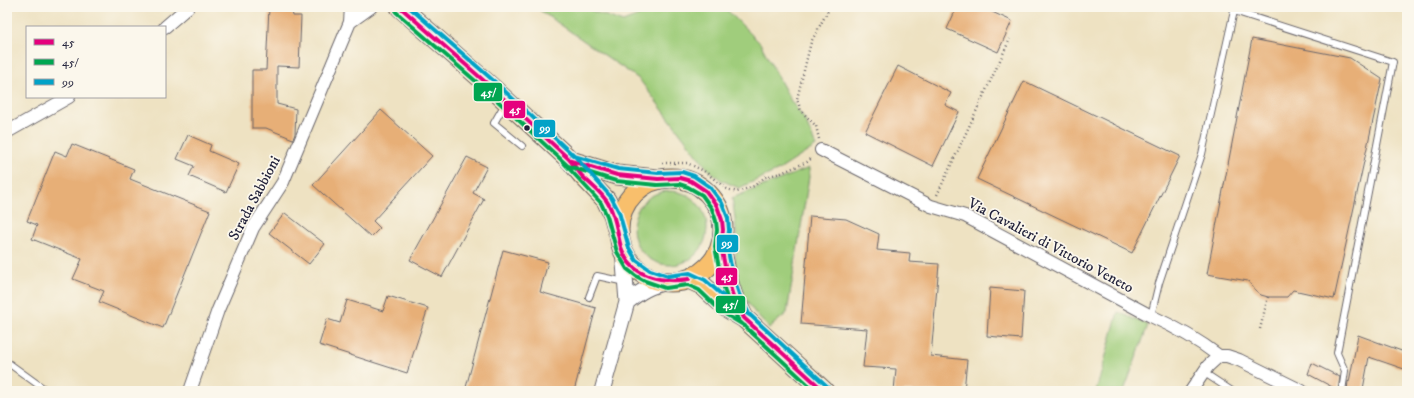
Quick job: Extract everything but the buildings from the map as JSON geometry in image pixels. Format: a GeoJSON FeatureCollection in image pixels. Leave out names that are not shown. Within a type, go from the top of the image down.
{"type":"FeatureCollection","features":[{"type":"Feature","properties":{"kind":"main road"},"geometry":{"type":"LineString","coordinates":[[400,7],[571,161],[582,175],[598,190],[606,200],[613,214],[621,243],[631,264],[639,271],[648,276],[667,282],[689,279],[705,269],[715,258],[721,246]]}},
{"type":"Feature","properties":{"kind":"main road"},"geometry":{"type":"LineString","coordinates":[[571,161],[617,176],[657,172],[691,181],[709,194],[718,206],[722,220],[723,230],[721,246],[727,277],[733,296],[744,318]]}},
{"type":"Feature","properties":{"kind":"main road"},"geometry":{"type":"LineString","coordinates":[[621,243],[618,225],[620,215],[628,199],[657,172]]}},
{"type":"Feature","properties":{"kind":"main road"},"geometry":{"type":"LineString","coordinates":[[689,279],[702,285],[726,307],[744,318],[824,391]]}},
{"type":"Feature","properties":{"kind":"street"},"geometry":{"type":"LineString","coordinates":[[166,26],[188,7]]}},
{"type":"Feature","properties":{"kind":"street","name":"Strada Sabbioni"},"geometry":{"type":"LineString","coordinates":[[190,391],[218,310],[253,228],[283,182],[350,22],[351,7]]}},
{"type":"Feature","properties":{"kind":"street"},"geometry":{"type":"LineString","coordinates":[[350,22],[371,7]]}},
{"type":"Feature","properties":{"kind":"street"},"geometry":{"type":"LineString","coordinates":[[9,130],[67,98]]}},
{"type":"Feature","properties":{"kind":"street","name":"Via Cavalieri di Vittorio Veneto"},"geometry":{"type":"LineString","coordinates":[[821,150],[931,206],[964,216],[1174,327],[1197,340],[1219,356],[1228,356],[1240,360],[1302,391]]}},
{"type":"Feature","properties":{"kind":"street"},"geometry":{"type":"LineString","coordinates":[[602,391],[627,302],[621,243]]}},
{"type":"Feature","properties":{"kind":"street"},"geometry":{"type":"LineString","coordinates":[[627,302],[649,287],[667,282]]}},
{"type":"Feature","properties":{"kind":"street"},"geometry":{"type":"LineString","coordinates":[[1191,391],[1203,372],[1219,356]]}},
{"type":"Feature","properties":{"kind":"lane"},"geometry":{"type":"LineString","coordinates":[[1151,316],[1159,282],[1202,154],[1234,11],[1393,62],[1337,353],[1345,371],[1342,391]]}},
{"type":"Feature","properties":{"kind":"lane"},"geometry":{"type":"LineString","coordinates":[[506,101],[494,123],[522,146]]}},
{"type":"Feature","properties":{"kind":"lane"},"geometry":{"type":"LineString","coordinates":[[589,297],[597,276],[625,282]]}},
{"type":"Feature","properties":{"kind":"lane"},"geometry":{"type":"LineString","coordinates":[[7,362],[48,391]]}},
{"type":"Feature","properties":{"kind":"lane"},"geometry":{"type":"LineString","coordinates":[[1203,372],[1232,391]]}},
{"type":"Feature","properties":{"kind":"path"},"geometry":{"type":"LineString","coordinates":[[657,172],[675,162],[688,163],[704,171],[727,189],[737,192],[754,186],[765,177],[781,173],[807,162],[821,150],[816,126],[801,111],[797,99],[811,42],[830,7]]}},
{"type":"Feature","properties":{"kind":"path"},"geometry":{"type":"LineString","coordinates":[[931,206],[1010,39]]}},
{"type":"Feature","properties":{"kind":"path"},"geometry":{"type":"LineString","coordinates":[[1260,329],[1268,297]]}},
{"type":"Feature","properties":{"kind":"green space"},"geometry":{"type":"Polygon","coordinates":[[[535,7],[582,7],[623,22],[661,7],[724,7],[760,43],[791,101],[805,120],[816,146],[779,170],[739,188],[721,180],[707,168],[639,79],[535,7]]]}},
{"type":"Feature","properties":{"kind":"green space"},"geometry":{"type":"Polygon","coordinates":[[[809,168],[809,177],[787,313],[769,328],[748,304],[737,282],[734,271],[736,237],[732,198],[809,168]]]}},
{"type":"Feature","properties":{"kind":"green space"},"geometry":{"type":"Polygon","coordinates":[[[663,191],[677,191],[691,197],[701,207],[707,221],[705,242],[701,249],[691,259],[677,265],[663,265],[649,259],[639,249],[633,235],[633,221],[639,207],[649,197],[663,191]]]}},
{"type":"Feature","properties":{"kind":"green space"},"geometry":{"type":"Polygon","coordinates":[[[1118,312],[1148,325],[1124,391],[1096,391],[1118,312]]]}},
{"type":"Feature","properties":{"kind":"transit line","name":"45"},"geometry":{"type":"LineString","coordinates":[[400,7],[491,87],[571,161],[617,175],[658,179],[680,178],[691,181],[706,191],[717,206],[722,220],[723,230],[721,246],[727,277],[733,296],[744,318],[824,391]]}},
{"type":"Feature","properties":{"kind":"transit line","name":"99"},"geometry":{"type":"LineString","coordinates":[[409,7],[495,82],[574,156],[618,169],[658,173],[682,172],[694,176],[710,187],[722,203],[728,218],[729,230],[727,246],[733,276],[739,294],[749,314],[828,387]]}},
{"type":"Feature","properties":{"kind":"transit line","name":"45/"},"geometry":{"type":"LineString","coordinates":[[396,12],[487,91],[568,166],[616,181],[657,185],[679,184],[702,195],[712,209],[716,221],[717,230],[715,247],[721,278],[727,298],[739,321],[815,391]]}},
{"type":"Feature","properties":{"kind":"transit line","name":"99"},"geometry":{"type":"LineString","coordinates":[[572,153],[611,197],[619,212],[629,248],[636,260],[650,270],[668,276],[690,273],[705,280],[730,302],[751,316]]}},
{"type":"Feature","properties":{"kind":"transit line","name":"45"},"geometry":{"type":"LineString","coordinates":[[567,157],[582,176],[607,201],[613,215],[621,247],[625,257],[631,265],[648,276],[658,279],[689,279]]}},
{"type":"Feature","properties":{"kind":"transit line","name":"45/"},"geometry":{"type":"LineString","coordinates":[[562,161],[601,203],[607,216],[617,252],[627,269],[645,281],[665,288],[688,285],[699,290],[722,312],[745,326]]}}]}
